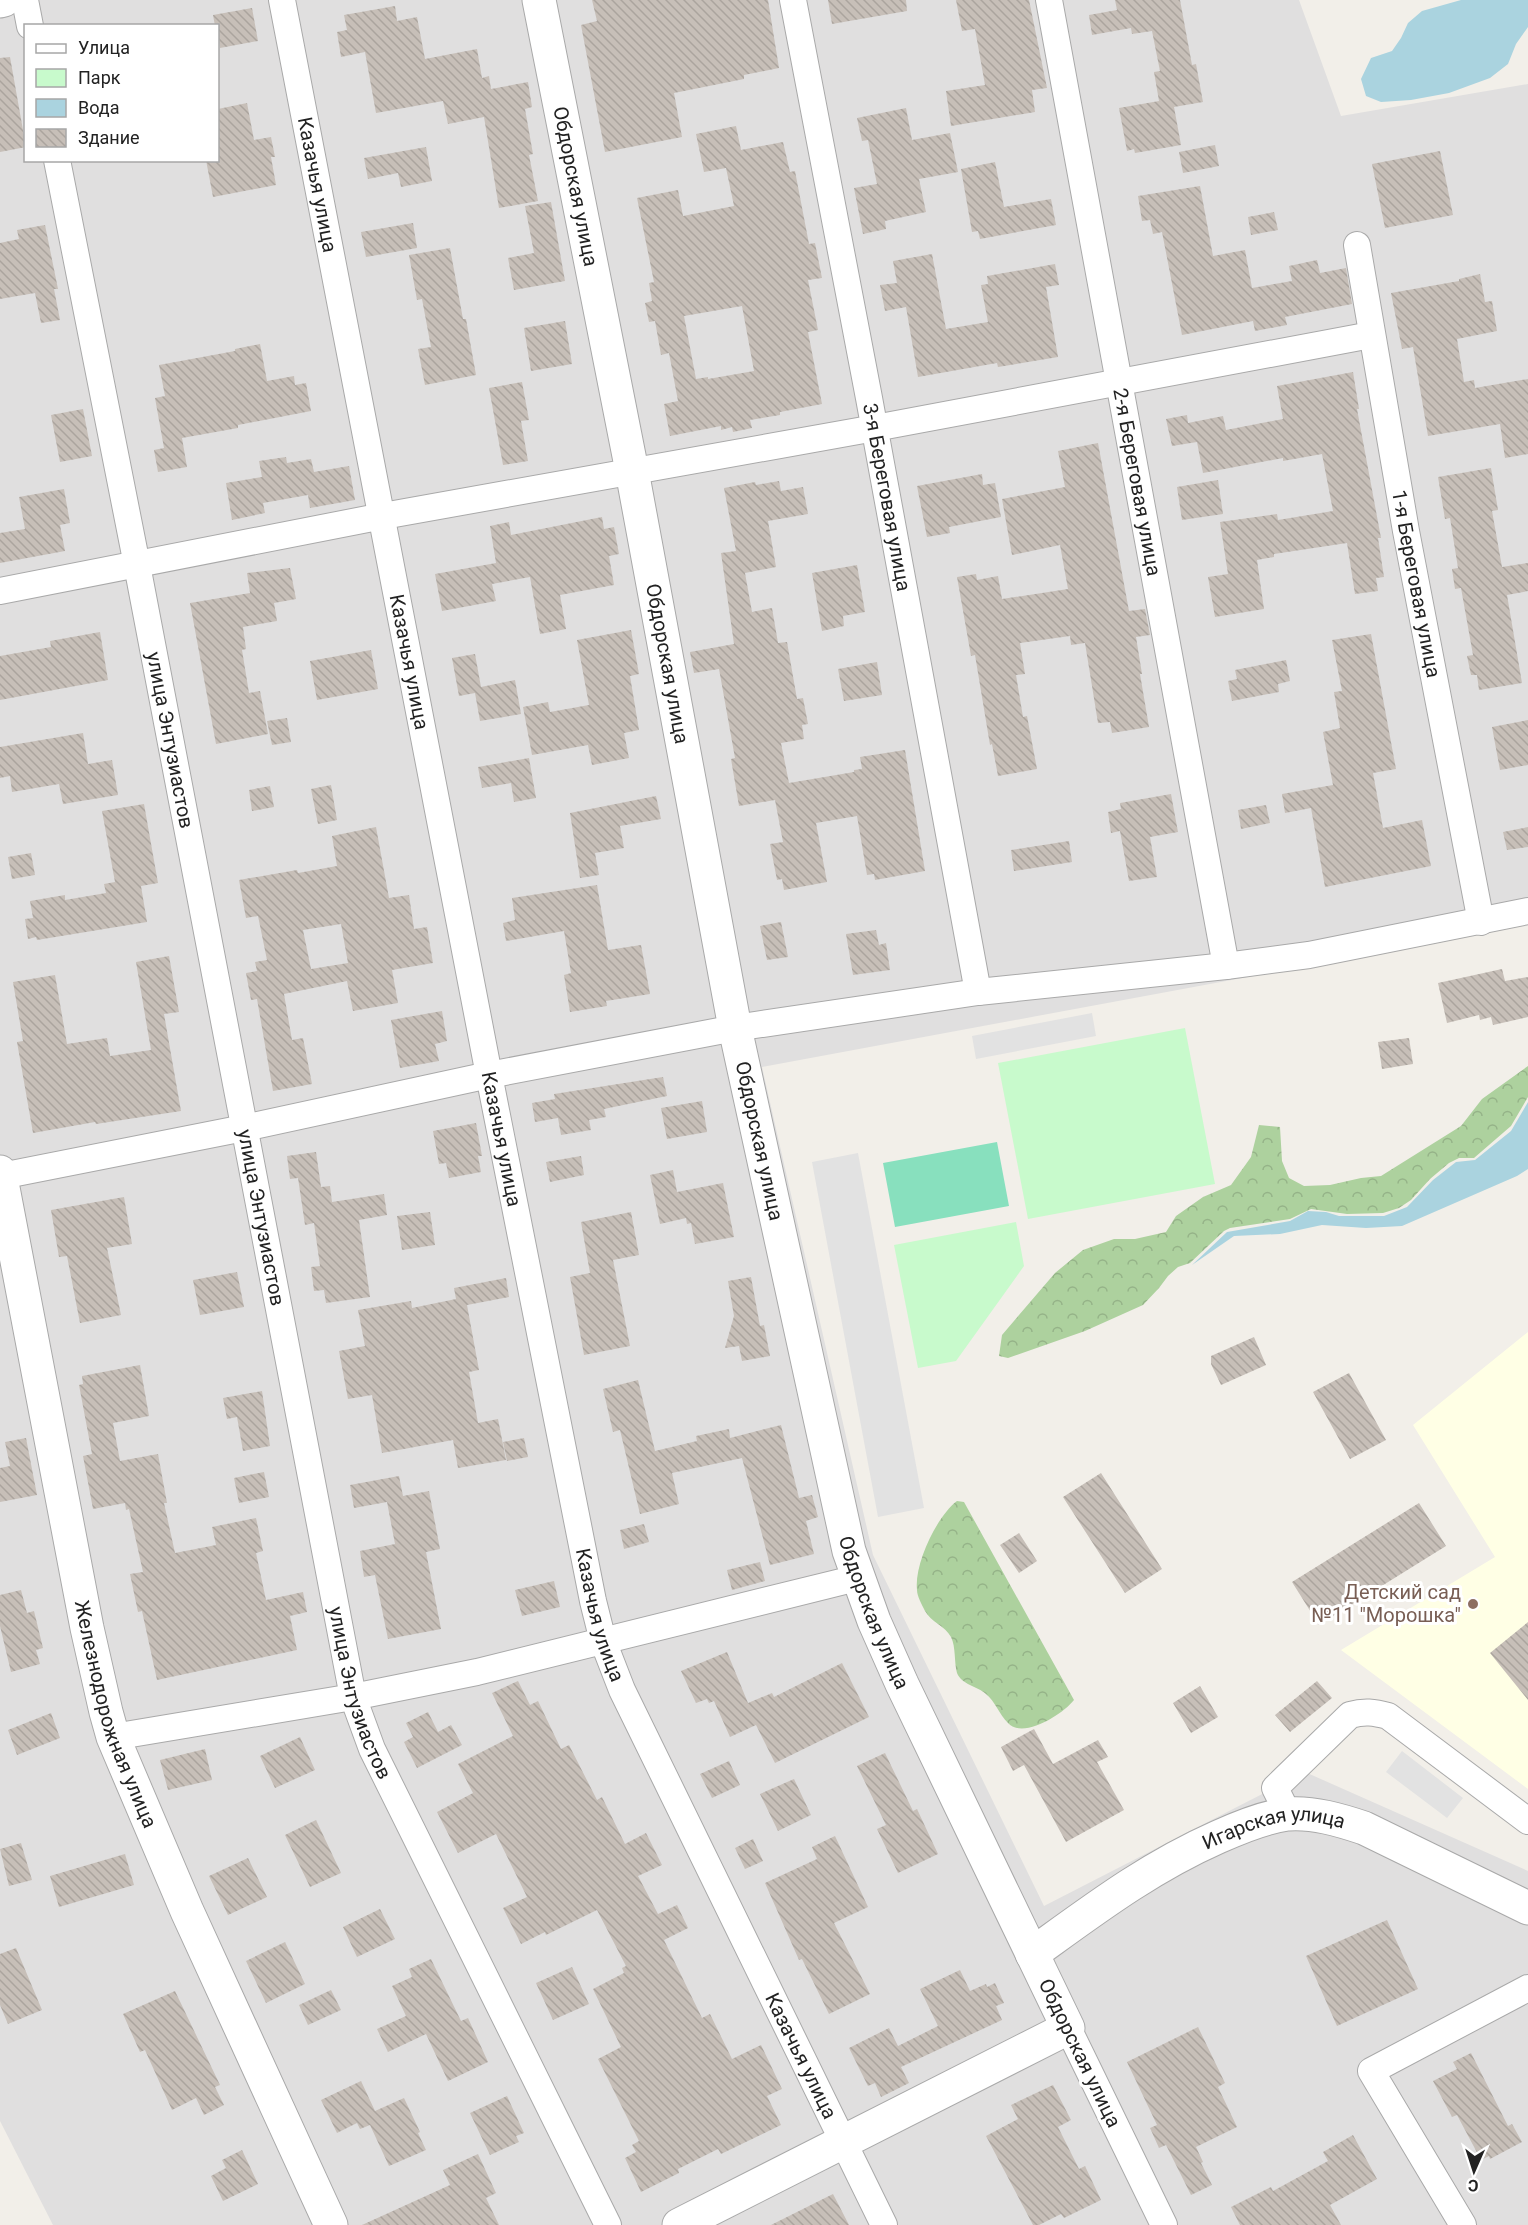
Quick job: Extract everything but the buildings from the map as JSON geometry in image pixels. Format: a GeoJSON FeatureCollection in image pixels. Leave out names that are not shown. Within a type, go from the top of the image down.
{"type":"FeatureCollection","features":[{"type":"Feature","properties":{"kind":"street"},"geometry":{"type":"LineString","coordinates":[[25,0],[30,24]]}},
{"type":"Feature","properties":{"kind":"street","name":"Казачья улица"},"geometry":{"type":"LineString","coordinates":[[282,0],[489,1075],[593,1601],[603,1641],[622,1690],[884,2225]]}},
{"type":"Feature","properties":{"kind":"street","name":"Обдорская улица"},"geometry":{"type":"LineString","coordinates":[[539,0],[632,471],[735,1028],[844,1531],[857,1578],[902,1684],[1164,2225]]}},
{"type":"Feature","properties":{"kind":"street","name":"3-я Береговая улица"},"geometry":{"type":"LineString","coordinates":[[793,0],[875,428],[978,993]]}},
{"type":"Feature","properties":{"kind":"street","name":"2-я Береговая улица"},"geometry":{"type":"LineString","coordinates":[[1049,0],[1226,966]]}},
{"type":"Feature","properties":{"kind":"street","name":"улица Энтузиастов"},"geometry":{"type":"LineString","coordinates":[[57,162],[137,565],[352,1697],[372,1749],[608,2225]]}},
{"type":"Feature","properties":{"kind":"street","name":"1-я Береговая улица"},"geometry":{"type":"LineString","coordinates":[[1357,245],[1406,531],[1481,922]]}},
{"type":"Feature","properties":{"kind":"street"},"geometry":{"type":"LineString","coordinates":[[0,591],[383,516],[875,428],[1371,335]]}},
{"type":"Feature","properties":{"kind":"street"},"geometry":{"type":"LineString","coordinates":[[0,1174],[244,1128],[489,1075],[735,1028],[978,993],[1309,955],[1528,911]]}},
{"type":"Feature","properties":{"kind":"street","name":"Железнодорожная улица"},"geometry":{"type":"LineString","coordinates":[[0,1174],[87,1629],[113,1737],[187,1911],[331,2225]]}},
{"type":"Feature","properties":{"kind":"street"},"geometry":{"type":"LineString","coordinates":[[113,1737],[352,1697],[477,1672],[857,1578]]}},
{"type":"Feature","properties":{"kind":"street"},"geometry":{"type":"LineString","coordinates":[[1288,1814],[1275,1788],[1350,1716],[1361,1712],[1374,1712],[1388,1716],[1528,1821]]}},
{"type":"Feature","properties":{"kind":"street","name":"Игарская улица"},"geometry":{"type":"LineString","coordinates":[[1032,1954],[1126,1886],[1163,1864],[1236,1828],[1288,1814],[1316,1815],[1364,1828],[1528,1908]]}},
{"type":"Feature","properties":{"kind":"street"},"geometry":{"type":"LineString","coordinates":[[1463,2225],[1371,2071],[1528,1988]]}},
{"type":"Feature","properties":{"kind":"street"},"geometry":{"type":"LineString","coordinates":[[679,2225],[1068,2028]]}},
{"type":"Feature","properties":{"kind":"shaded area"},"geometry":{"type":"Polygon","coordinates":[[[0,0],[1299,0],[1341,116],[1528,84],[1528,925],[762,1067],[873,1555],[1044,1906],[1305,1772],[1528,1871],[1528,2225],[53,2225],[0,2121],[0,0]]]}},
{"type":"Feature","properties":{"kind":"shaded area"},"geometry":{"type":"Polygon","coordinates":[[[1092,1013],[1096,1036],[976,1059],[972,1036],[1092,1013]]]}},
{"type":"Feature","properties":{"kind":"shaded area"},"geometry":{"type":"Polygon","coordinates":[[[858,1153],[924,1508],[878,1517],[812,1162],[858,1153]]]}},
{"type":"Feature","properties":{"kind":"shaded area","name":"Детский сад №11 \"Морошка\""},"geometry":{"type":"Polygon","coordinates":[[[1528,1332],[1528,1789],[1341,1650],[1495,1557],[1413,1425],[1528,1332]]]}},
{"type":"Feature","properties":{"kind":"shaded area"},"geometry":{"type":"Polygon","coordinates":[[[1402,1751],[1463,1798],[1447,1818],[1386,1772],[1402,1751]]]}},
{"type":"Feature","properties":{"kind":"green space"},"geometry":{"type":"Polygon","coordinates":[[[1185,1028],[1215,1184],[1028,1219],[998,1063],[1185,1028]]]}},
{"type":"Feature","properties":{"kind":"green space"},"geometry":{"type":"Polygon","coordinates":[[[1528,1066],[1528,1097],[1511,1126],[1474,1158],[1459,1158],[1449,1163],[1411,1200],[1399,1208],[1383,1213],[1347,1214],[1311,1209],[1290,1219],[1230,1228],[1190,1263],[1178,1267],[1143,1305],[1085,1331],[1008,1358],[999,1356],[1002,1335],[1055,1273],[1083,1250],[1114,1239],[1135,1239],[1166,1232],[1176,1216],[1203,1197],[1231,1185],[1251,1157],[1259,1125],[1280,1127],[1282,1161],[1289,1178],[1304,1186],[1330,1185],[1381,1176],[1461,1126],[1482,1099],[1528,1066]]]}},
{"type":"Feature","properties":{"kind":"green space"},"geometry":{"type":"Polygon","coordinates":[[[997,1142],[1009,1206],[895,1227],[883,1163],[997,1142]]]}},
{"type":"Feature","properties":{"kind":"green space"},"geometry":{"type":"Polygon","coordinates":[[[1016,1222],[1024,1266],[956,1361],[918,1368],[894,1245],[1016,1222]]]}},
{"type":"Feature","properties":{"kind":"green space"},"geometry":{"type":"Polygon","coordinates":[[[957,1501],[964,1502],[1074,1700],[1052,1718],[1033,1727],[1023,1729],[1008,1723],[989,1697],[959,1677],[951,1637],[928,1615],[919,1598],[917,1579],[928,1541],[949,1508],[957,1501]]]}},
{"type":"Feature","properties":{"kind":"water"},"geometry":{"type":"Polygon","coordinates":[[[1461,0],[1528,0],[1528,27],[1516,44],[1508,64],[1490,78],[1449,93],[1411,100],[1381,102],[1366,96],[1361,79],[1371,58],[1392,51],[1408,23],[1422,11],[1461,0]]]}},
{"type":"Feature","properties":{"kind":"water"},"geometry":{"type":"Polygon","coordinates":[[[1528,1102],[1528,1169],[1517,1176],[1402,1226],[1366,1228],[1322,1225],[1280,1234],[1234,1236],[1192,1265],[1227,1232],[1290,1221],[1308,1211],[1326,1212],[1339,1216],[1384,1216],[1407,1207],[1433,1180],[1456,1162],[1475,1160],[1511,1131],[1528,1102]]]}},
{"type":"Feature","properties":{"kind":"place","name":"Детский сад №11 \"Морошка\""},"geometry":{"type":"Point","coordinates":[1473,1604]}}]}
